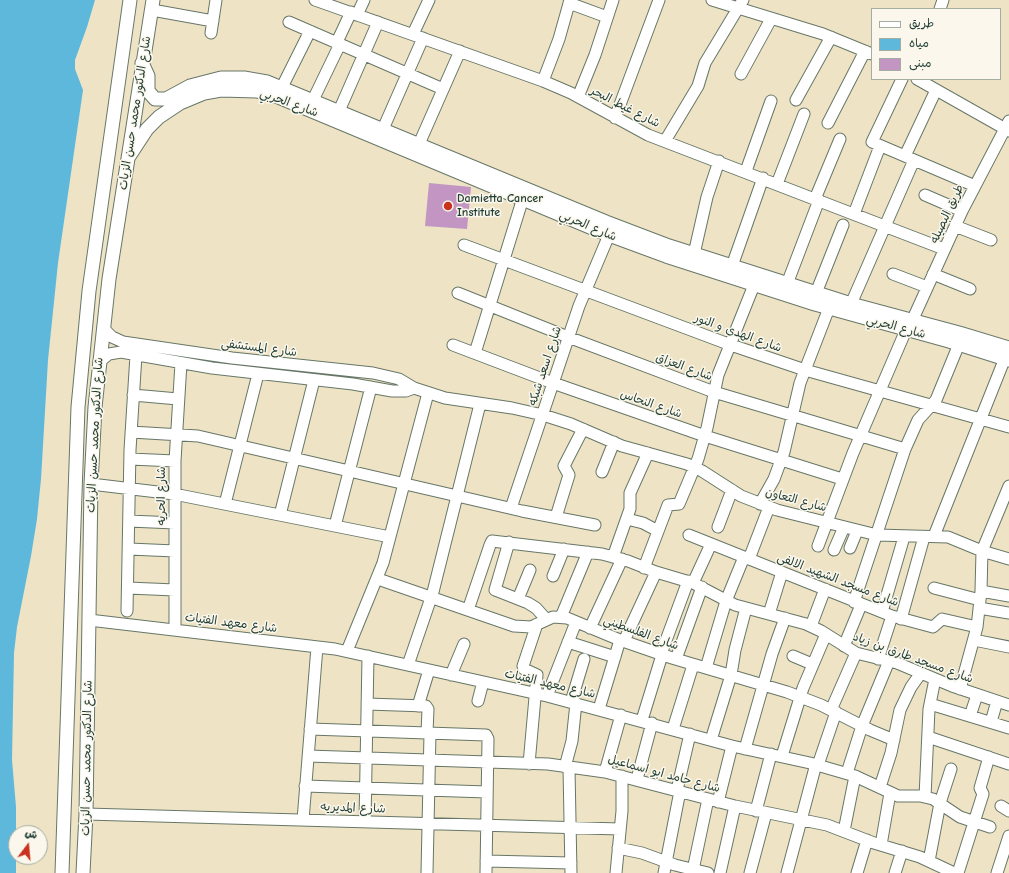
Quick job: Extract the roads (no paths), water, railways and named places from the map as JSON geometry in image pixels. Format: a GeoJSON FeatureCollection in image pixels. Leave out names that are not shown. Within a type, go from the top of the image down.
{"type":"FeatureCollection","features":[{"type":"Feature","properties":{"kind":"street","name":"شارع الدكتور محمد حسن الزيات"},"geometry":{"type":"LineString","coordinates":[[62,873],[78,407],[89,291],[130,0]]}},
{"type":"Feature","properties":{"kind":"street"},"geometry":{"type":"LineString","coordinates":[[211,33],[216,0]]}},
{"type":"Feature","properties":{"kind":"street","name":"شارع غيط البحر"},"geometry":{"type":"LineString","coordinates":[[315,0],[544,81],[578,97],[639,131],[944,249]]}},
{"type":"Feature","properties":{"kind":"street"},"geometry":{"type":"LineString","coordinates":[[313,100],[338,43],[354,13],[364,0]]}},
{"type":"Feature","properties":{"kind":"street"},"geometry":{"type":"LineString","coordinates":[[383,129],[407,73],[429,0]]}},
{"type":"Feature","properties":{"kind":"street"},"geometry":{"type":"LineString","coordinates":[[578,97],[595,55],[613,0]]}},
{"type":"Feature","properties":{"kind":"street"},"geometry":{"type":"LineString","coordinates":[[614,118],[659,0]]}},
{"type":"Feature","properties":{"kind":"street"},"geometry":{"type":"LineString","coordinates":[[712,0],[740,5],[771,19],[831,37],[869,53],[828,123]]}},
{"type":"Feature","properties":{"kind":"street"},"geometry":{"type":"LineString","coordinates":[[544,81],[570,2],[607,17]]}},
{"type":"Feature","properties":{"kind":"street","name":"شارع الدكتور محمد حسن الزيات"},"geometry":{"type":"LineString","coordinates":[[84,873],[91,484],[99,362],[142,63],[153,5]]}},
{"type":"Feature","properties":{"kind":"street"},"geometry":{"type":"LineString","coordinates":[[153,5],[213,21]]}},
{"type":"Feature","properties":{"kind":"street"},"geometry":{"type":"LineString","coordinates":[[665,141],[698,86],[705,63],[740,5]]}},
{"type":"Feature","properties":{"kind":"street"},"geometry":{"type":"LineString","coordinates":[[741,74],[771,19]]}},
{"type":"Feature","properties":{"kind":"street"},"geometry":{"type":"LineString","coordinates":[[289,22],[443,89]]}},
{"type":"Feature","properties":{"kind":"street"},"geometry":{"type":"LineString","coordinates":[[339,111],[378,22]]}},
{"type":"Feature","properties":{"kind":"street"},"geometry":{"type":"LineString","coordinates":[[282,87],[310,31]]}},
{"type":"Feature","properties":{"kind":"street"},"geometry":{"type":"LineString","coordinates":[[796,100],[831,37]]}},
{"type":"Feature","properties":{"kind":"street"},"geometry":{"type":"LineString","coordinates":[[419,144],[460,51]]}},
{"type":"Feature","properties":{"kind":"street","name":"شارع الحربي"},"geometry":{"type":"LineString","coordinates":[[142,63],[148,72],[150,94],[159,100],[166,99],[198,84],[229,84],[259,80],[282,87],[617,226],[732,266],[829,308],[909,326],[988,347],[1008,355]]}},
{"type":"Feature","properties":{"kind":"street"},"geometry":{"type":"LineString","coordinates":[[854,214],[876,144],[902,80]]}},
{"type":"Feature","properties":{"kind":"street"},"geometry":{"type":"LineString","coordinates":[[919,80],[1008,127]]}},
{"type":"Feature","properties":{"kind":"street","name":"شارع الحربي"},"geometry":{"type":"LineString","coordinates":[[128,158],[144,132],[166,112],[196,96],[229,84],[276,96],[609,234],[681,262],[754,285],[779,286],[816,293],[851,304],[960,344],[988,347]]}},
{"type":"Feature","properties":{"kind":"street"},"geometry":{"type":"LineString","coordinates":[[851,304],[885,226],[909,158],[936,90]]}},
{"type":"Feature","properties":{"kind":"street"},"geometry":{"type":"LineString","coordinates":[[746,172],[771,101]]}},
{"type":"Feature","properties":{"kind":"street"},"geometry":{"type":"LineString","coordinates":[[777,184],[804,114]]}},
{"type":"Feature","properties":{"kind":"street","name":"طريق البصيله"},"geometry":{"type":"LineString","coordinates":[[818,546],[842,480],[909,326],[962,211],[1008,127]]}},
{"type":"Feature","properties":{"kind":"street"},"geometry":{"type":"LineString","coordinates":[[779,286],[817,199],[840,139]]}},
{"type":"Feature","properties":{"kind":"street"},"geometry":{"type":"LineString","coordinates":[[876,144],[975,186]]}},
{"type":"Feature","properties":{"kind":"street"},"geometry":{"type":"LineString","coordinates":[[694,254],[706,203],[719,161]]}},
{"type":"Feature","properties":{"kind":"street"},"geometry":{"type":"LineString","coordinates":[[732,266],[763,178]]}},
{"type":"Feature","properties":{"kind":"street"},"geometry":{"type":"LineString","coordinates":[[925,195],[962,211]]}},
{"type":"Feature","properties":{"kind":"street"},"geometry":{"type":"LineString","coordinates":[[476,353],[523,198]]}},
{"type":"Feature","properties":{"kind":"street"},"geometry":{"type":"LineString","coordinates":[[816,293],[843,225]]}},
{"type":"Feature","properties":{"kind":"street"},"geometry":{"type":"LineString","coordinates":[[955,226],[991,240]]}},
{"type":"Feature","properties":{"kind":"street","name":"شارع اسعد شبكه"},"geometry":{"type":"LineString","coordinates":[[511,508],[585,290],[609,234]]}},
{"type":"Feature","properties":{"kind":"street","name":"شارع الهدى و النور"},"geometry":{"type":"LineString","coordinates":[[464,245],[731,345],[805,370],[1009,427]]}},
{"type":"Feature","properties":{"kind":"street"},"geometry":{"type":"LineString","coordinates":[[893,274],[927,287]]}},
{"type":"Feature","properties":{"kind":"street"},"geometry":{"type":"LineString","coordinates":[[933,274],[970,289]]}},
{"type":"Feature","properties":{"kind":"street"},"geometry":{"type":"LineString","coordinates":[[644,568],[668,505],[679,504],[695,467],[705,436],[721,367],[754,285]]}},
{"type":"Feature","properties":{"kind":"street","name":"شارع العزاق"},"geometry":{"type":"LineString","coordinates":[[458,294],[568,338],[714,392],[860,437],[905,449]]}},
{"type":"Feature","properties":{"kind":"street"},"geometry":{"type":"LineString","coordinates":[[706,668],[726,601],[747,558],[781,461],[805,370],[829,308]]}},
{"type":"Feature","properties":{"kind":"street","name":"شارع المستشفى"},"geometry":{"type":"LineString","coordinates":[[103,328],[108,334],[119,341],[261,362],[373,374],[399,379],[414,388],[458,401],[512,408],[542,415]]}},
{"type":"Feature","properties":{"kind":"street"},"geometry":{"type":"LineString","coordinates":[[844,646],[877,535],[905,449],[918,420],[932,406],[938,397],[960,344]]}},
{"type":"Feature","properties":{"kind":"street","name":"شارع النحاس"},"geometry":{"type":"LineString","coordinates":[[453,345],[553,383],[705,436],[842,480]]}},
{"type":"Feature","properties":{"kind":"street"},"geometry":{"type":"LineString","coordinates":[[168,360],[169,349]]}},
{"type":"Feature","properties":{"kind":"street","name":"شارع المستشفى"},"geometry":{"type":"LineString","coordinates":[[99,362],[113,353],[121,352],[181,363],[258,374],[371,387],[397,392],[414,388]]}},
{"type":"Feature","properties":{"kind":"street"},"geometry":{"type":"LineString","coordinates":[[127,611],[130,521],[130,459],[136,355]]}},
{"type":"Feature","properties":{"kind":"street"},"geometry":{"type":"LineString","coordinates":[[891,616],[929,536],[1008,355]]}},
{"type":"Feature","properties":{"kind":"street","name":"شارع الحريه"},"geometry":{"type":"LineString","coordinates":[[175,629],[174,461],[181,363]]}},
{"type":"Feature","properties":{"kind":"street"},"geometry":{"type":"LineString","coordinates":[[225,504],[258,374]]}},
{"type":"Feature","properties":{"kind":"street"},"geometry":{"type":"LineString","coordinates":[[280,515],[314,380]]}},
{"type":"Feature","properties":{"kind":"street"},"geometry":{"type":"LineString","coordinates":[[335,526],[371,387]]}},
{"type":"Feature","properties":{"kind":"street"},"geometry":{"type":"LineString","coordinates":[[348,651],[378,579],[428,393]]}},
{"type":"Feature","properties":{"kind":"street"},"geometry":{"type":"LineString","coordinates":[[133,395],[178,399]]}},
{"type":"Feature","properties":{"kind":"street"},"geometry":{"type":"LineString","coordinates":[[408,665],[432,597],[480,404]]}},
{"type":"Feature","properties":{"kind":"street","name":"شارع التعاون"},"geometry":{"type":"LineString","coordinates":[[542,415],[583,429],[614,442],[680,461],[695,467],[732,490],[764,506],[827,522],[844,528],[877,535],[904,537],[929,536],[955,540],[982,551],[1009,559]]}},
{"type":"Feature","properties":{"kind":"street"},"geometry":{"type":"LineString","coordinates":[[556,518],[569,475],[564,465],[583,429]]}},
{"type":"Feature","properties":{"kind":"street"},"geometry":{"type":"LineString","coordinates":[[131,432],[194,436],[556,518],[595,525]]}},
{"type":"Feature","properties":{"kind":"street"},"geometry":{"type":"LineString","coordinates":[[602,472],[614,442]]}},
{"type":"Feature","properties":{"kind":"street"},"geometry":{"type":"LineString","coordinates":[[590,628],[618,558],[630,509],[630,493],[648,453]]}},
{"type":"Feature","properties":{"kind":"street"},"geometry":{"type":"LineString","coordinates":[[130,459],[174,461]]}},
{"type":"Feature","properties":{"kind":"street"},"geometry":{"type":"LineString","coordinates":[[91,484],[174,494],[390,537]]}},
{"type":"Feature","properties":{"kind":"street"},"geometry":{"type":"LineString","coordinates":[[960,689],[977,627],[982,551],[1009,486]]}},
{"type":"Feature","properties":{"kind":"street"},"geometry":{"type":"LineString","coordinates":[[718,527],[732,490]]}},
{"type":"Feature","properties":{"kind":"street"},"geometry":{"type":"LineString","coordinates":[[627,520],[643,523],[658,531]]}},
{"type":"Feature","properties":{"kind":"street"},"geometry":{"type":"LineString","coordinates":[[130,521],[174,523]]}},
{"type":"Feature","properties":{"kind":"street"},"geometry":{"type":"LineString","coordinates":[[834,550],[844,528]]}},
{"type":"Feature","properties":{"kind":"street"},"geometry":{"type":"LineString","coordinates":[[850,548],[857,531]]}},
{"type":"Feature","properties":{"kind":"street","name":"شارع مسجد الشهيد الالفى"},"geometry":{"type":"LineString","coordinates":[[689,535],[891,616],[934,627],[942,619],[977,627]]}},
{"type":"Feature","properties":{"kind":"street"},"geometry":{"type":"LineString","coordinates":[[878,659],[891,616],[904,537]]}},
{"type":"Feature","properties":{"kind":"street","name":"شارع مسجد طارق بن زياد"},"geometry":{"type":"LineString","coordinates":[[468,610],[491,543],[495,541],[588,552],[618,558],[694,584],[726,601],[811,626],[856,652],[889,661],[960,689],[1009,705]]}},
{"type":"Feature","properties":{"kind":"street"},"geometry":{"type":"LineString","coordinates":[[509,542],[494,588],[496,592],[518,599],[532,606],[542,622],[523,666],[526,670],[537,674],[529,764]]}},
{"type":"Feature","properties":{"kind":"street"},"geometry":{"type":"LineString","coordinates":[[637,779],[661,654],[712,544]]}},
{"type":"Feature","properties":{"kind":"street"},"geometry":{"type":"LineString","coordinates":[[129,549],[174,551]]}},
{"type":"Feature","properties":{"kind":"street"},"geometry":{"type":"LineString","coordinates":[[553,576],[564,549]]}},
{"type":"Feature","properties":{"kind":"street"},"geometry":{"type":"LineString","coordinates":[[561,617],[588,552]]}},
{"type":"Feature","properties":{"kind":"street"},"geometry":{"type":"LineString","coordinates":[[518,599],[530,570]]}},
{"type":"Feature","properties":{"kind":"street"},"geometry":{"type":"LineString","coordinates":[[599,709],[615,657],[656,572]]}},
{"type":"Feature","properties":{"kind":"street"},"geometry":{"type":"LineString","coordinates":[[769,614],[782,572]]}},
{"type":"Feature","properties":{"kind":"street","name":"شارع الفلسطيني"},"geometry":{"type":"LineString","coordinates":[[378,579],[514,626],[524,628],[561,617],[622,641],[693,665],[764,684],[800,697],[834,711],[862,726],[894,740]]}},
{"type":"Feature","properties":{"kind":"street"},"geometry":{"type":"LineString","coordinates":[[676,659],[694,584]]}},
{"type":"Feature","properties":{"kind":"street"},"geometry":{"type":"LineString","coordinates":[[128,588],[175,590]]}},
{"type":"Feature","properties":{"kind":"street"},"geometry":{"type":"LineString","coordinates":[[934,588],[980,599],[1009,613]]}},
{"type":"Feature","properties":{"kind":"street"},"geometry":{"type":"LineString","coordinates":[[811,626],[825,589]]}},
{"type":"Feature","properties":{"kind":"street"},"geometry":{"type":"LineString","coordinates":[[980,599],[1009,596]]}},
{"type":"Feature","properties":{"kind":"street"},"geometry":{"type":"LineString","coordinates":[[711,740],[731,675],[735,650],[746,608]]}},
{"type":"Feature","properties":{"kind":"street"},"geometry":{"type":"LineString","coordinates":[[745,749],[774,647],[785,618]]}},
{"type":"Feature","properties":{"kind":"street","name":"شارع معهد الفتيات"},"geometry":{"type":"LineString","coordinates":[[89,620],[175,629],[348,651],[573,702],[732,746],[776,755],[851,774],[880,786],[890,793],[903,797],[925,797],[940,803],[960,817],[990,827]]}},
{"type":"Feature","properties":{"kind":"street"},"geometry":{"type":"LineString","coordinates":[[546,696],[576,622]]}},
{"type":"Feature","properties":{"kind":"street"},"geometry":{"type":"LineString","coordinates":[[750,873],[761,812],[776,755],[812,664],[826,634]]}},
{"type":"Feature","properties":{"kind":"street"},"geometry":{"type":"LineString","coordinates":[[974,640],[1009,647]]}},
{"type":"Feature","properties":{"kind":"street"},"geometry":{"type":"LineString","coordinates":[[568,642],[615,657]]}},
{"type":"Feature","properties":{"kind":"street"},"geometry":{"type":"LineString","coordinates":[[451,675],[464,644]]}},
{"type":"Feature","properties":{"kind":"street"},"geometry":{"type":"LineString","coordinates":[[303,820],[316,647]]}},
{"type":"Feature","properties":{"kind":"street"},"geometry":{"type":"LineString","coordinates":[[787,873],[817,765],[834,711],[856,652]]}},
{"type":"Feature","properties":{"kind":"street"},"geometry":{"type":"LineString","coordinates":[[365,822],[368,656]]}},
{"type":"Feature","properties":{"kind":"street"},"geometry":{"type":"LineString","coordinates":[[793,656],[812,664]]}},
{"type":"Feature","properties":{"kind":"street"},"geometry":{"type":"LineString","coordinates":[[486,861],[527,867],[571,868],[567,767],[572,741],[573,702],[584,659]]}},
{"type":"Feature","properties":{"kind":"street"},"geometry":{"type":"LineString","coordinates":[[844,831],[851,774],[862,726],[889,661]]}},
{"type":"Feature","properties":{"kind":"street"},"geometry":{"type":"LineString","coordinates":[[673,729],[693,665]]}},
{"type":"Feature","properties":{"kind":"street"},"geometry":{"type":"LineString","coordinates":[[418,706],[429,670]]}},
{"type":"Feature","properties":{"kind":"street"},"geometry":{"type":"LineString","coordinates":[[880,786],[894,740],[903,702],[911,687],[922,673]]}},
{"type":"Feature","properties":{"kind":"street"},"geometry":{"type":"LineString","coordinates":[[925,797],[930,704],[935,679]]}},
{"type":"Feature","properties":{"kind":"street"},"geometry":{"type":"LineString","coordinates":[[478,701],[483,682]]}},
{"type":"Feature","properties":{"kind":"street"},"geometry":{"type":"LineString","coordinates":[[970,716],[977,694]]}},
{"type":"Feature","properties":{"kind":"street"},"geometry":{"type":"LineString","coordinates":[[991,722],[997,701]]}},
{"type":"Feature","properties":{"kind":"street"},"geometry":{"type":"LineString","coordinates":[[367,704],[425,706],[428,710],[430,760],[427,873]]}},
{"type":"Feature","properties":{"kind":"street"},"geometry":{"type":"LineString","coordinates":[[930,704],[991,722],[1008,725]]}},
{"type":"Feature","properties":{"kind":"street"},"geometry":{"type":"LineString","coordinates":[[605,772],[620,714]]}},
{"type":"Feature","properties":{"kind":"street"},"geometry":{"type":"LineString","coordinates":[[310,729],[486,735],[488,739],[486,873]]}},
{"type":"Feature","properties":{"kind":"street"},"geometry":{"type":"LineString","coordinates":[[665,868],[678,791],[690,734]]}},
{"type":"Feature","properties":{"kind":"street"},"geometry":{"type":"LineString","coordinates":[[928,737],[1009,764]]}},
{"type":"Feature","properties":{"kind":"street"},"geometry":{"type":"LineString","coordinates":[[618,848],[642,853],[665,868],[699,872],[713,800],[732,746]]}},
{"type":"Feature","properties":{"kind":"street","name":"شارع حامد ابو اسماعيل"},"geometry":{"type":"LineString","coordinates":[[308,756],[529,764],[605,772],[637,779],[735,806],[801,819],[844,831],[902,851],[934,866],[954,873]]}},
{"type":"Feature","properties":{"kind":"street"},"geometry":{"type":"LineString","coordinates":[[958,873],[983,794],[980,788],[989,758]]}},
{"type":"Feature","properties":{"kind":"street"},"geometry":{"type":"LineString","coordinates":[[934,866],[940,803],[950,769]]}},
{"type":"Feature","properties":{"kind":"street"},"geometry":{"type":"LineString","coordinates":[[616,873],[620,829],[622,776]]}},
{"type":"Feature","properties":{"kind":"street"},"geometry":{"type":"LineString","coordinates":[[306,786],[487,792]]}},
{"type":"Feature","properties":{"kind":"street"},"geometry":{"type":"LineString","coordinates":[[881,845],[890,793]]}},
{"type":"Feature","properties":{"kind":"street"},"geometry":{"type":"LineString","coordinates":[[720,873],[735,806]]}},
{"type":"Feature","properties":{"kind":"street","name":"شارع المديريه"},"geometry":{"type":"LineString","coordinates":[[86,814],[620,829]]}},
{"type":"Feature","properties":{"kind":"street"},"geometry":{"type":"LineString","coordinates":[[997,873],[1009,836]]}},
{"type":"Feature","properties":{"kind":"street"},"geometry":{"type":"LineString","coordinates":[[857,873],[867,840]]}},
{"type":"Feature","properties":{"kind":"street"},"geometry":{"type":"LineString","coordinates":[[895,873],[902,851]]}},
{"type":"Feature","properties":{"kind":"water"},"geometry":{"type":"Polygon","coordinates":[[[0,0],[95,0],[75,60],[75,69],[83,90],[58,263],[48,360],[41,479],[37,519],[17,627],[14,653],[12,760],[16,825],[8,825],[8,865],[16,865],[16,873],[0,873],[0,0]]]}},
{"type":"Feature","properties":{"kind":"place","name":"Damietta Cancer Institute"},"geometry":{"type":"Point","coordinates":[448,206]}}]}
